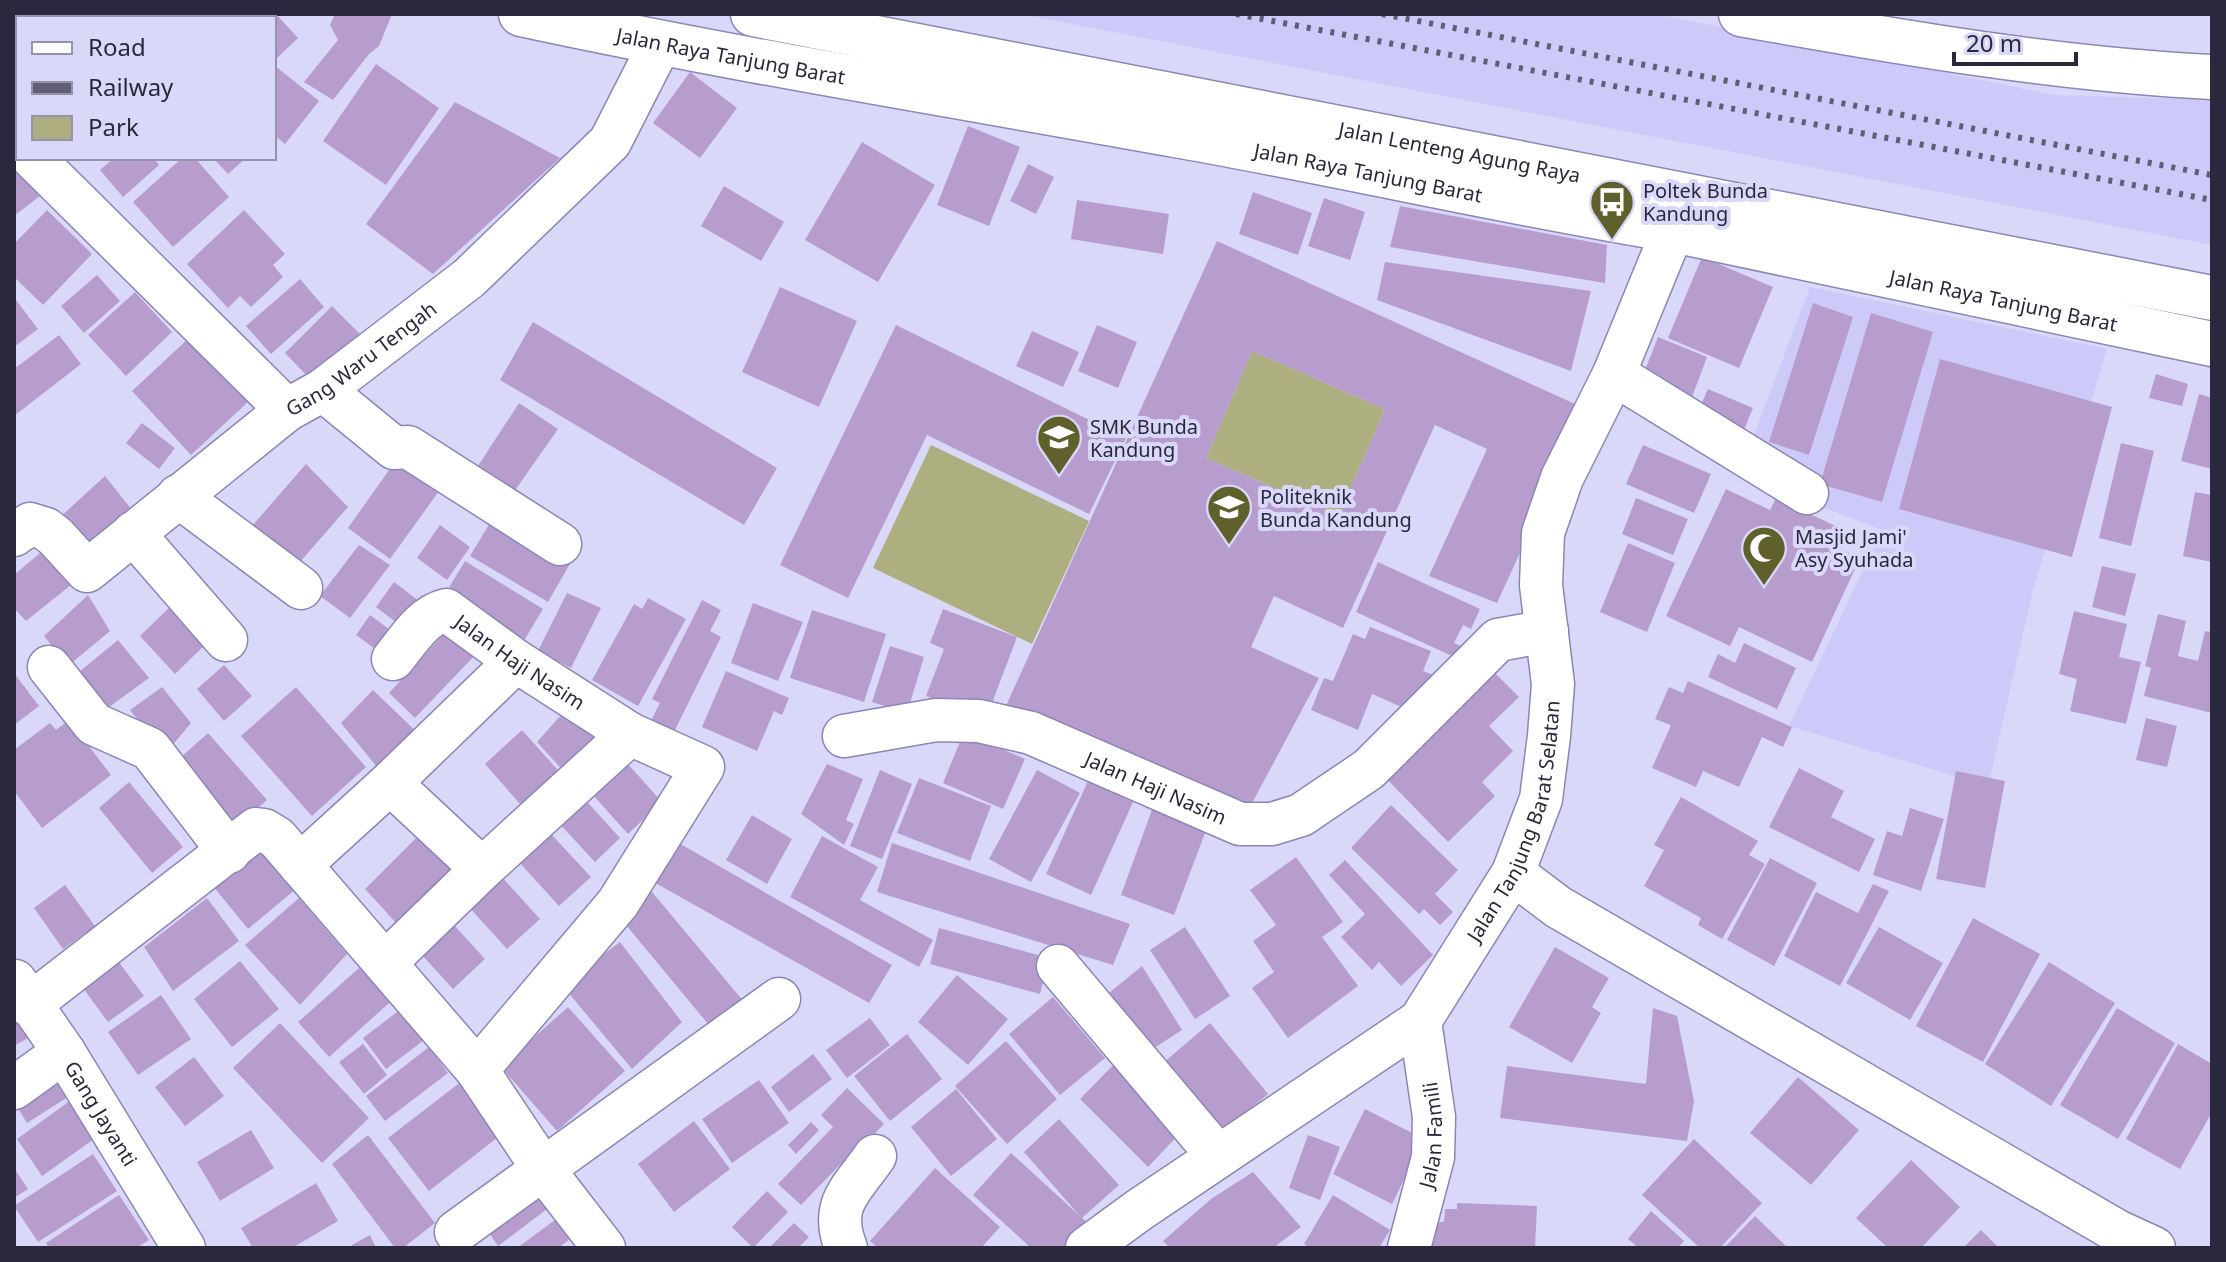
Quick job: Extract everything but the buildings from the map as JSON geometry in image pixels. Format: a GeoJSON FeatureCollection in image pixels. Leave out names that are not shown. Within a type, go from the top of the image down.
{"type":"FeatureCollection","features":[{"type":"Feature","properties":{"kind":"main road","name":"Jalan Raya Tanjung Barat"},"geometry":{"type":"LineString","coordinates":[[521,14],[660,44],[1182,136],[1673,230],[2212,344]]}},
{"type":"Feature","properties":{"kind":"main road","name":"Jalan Lenteng Agung Raya"},"geometry":{"type":"LineString","coordinates":[[753,14],[2212,298]]}},
{"type":"Feature","properties":{"kind":"main road"},"geometry":{"type":"LineString","coordinates":[[1741,14],[2055,64],[2130,73],[2212,77]]}},
{"type":"Feature","properties":{"kind":"street","name":"Gang Waru Tengah"},"geometry":{"type":"LineString","coordinates":[[14,535],[30,524],[46,529],[87,571],[287,410],[323,390],[469,278],[610,142],[660,44]]}},
{"type":"Feature","properties":{"kind":"street"},"geometry":{"type":"LineString","coordinates":[[35,160],[287,410]]}},
{"type":"Feature","properties":{"kind":"street","name":"Jalan Tanjung Barat Selatan"},"geometry":{"type":"LineString","coordinates":[[1087,1248],[1420,1021],[1513,873],[1541,799],[1553,684],[1541,585],[1543,533],[1562,478],[1614,374],[1673,230]]}},
{"type":"Feature","properties":{"kind":"street"},"geometry":{"type":"LineString","coordinates":[[1614,374],[1807,493]]}},
{"type":"Feature","properties":{"kind":"street"},"geometry":{"type":"LineString","coordinates":[[323,390],[394,448],[408,447],[560,544]]}},
{"type":"Feature","properties":{"kind":"street"},"geometry":{"type":"LineString","coordinates":[[178,496],[301,588]]}},
{"type":"Feature","properties":{"kind":"street"},"geometry":{"type":"LineString","coordinates":[[133,533],[226,640]]}},
{"type":"Feature","properties":{"kind":"street","name":"Jalan Haji Nasim"},"geometry":{"type":"LineString","coordinates":[[393,659],[424,622],[434,613],[446,610],[516,661],[630,734],[703,767],[618,903],[477,1070]]}},
{"type":"Feature","properties":{"kind":"street","name":"Jalan Haji Nasim"},"geometry":{"type":"LineString","coordinates":[[844,736],[936,720],[979,721],[1031,733],[1240,824],[1272,824],[1301,815],[1369,769],[1498,640],[1547,631]]}},
{"type":"Feature","properties":{"kind":"street"},"geometry":{"type":"LineString","coordinates":[[300,865],[516,661]]}},
{"type":"Feature","properties":{"kind":"street"},"geometry":{"type":"LineString","coordinates":[[49,667],[94,724],[150,749],[229,852]]}},
{"type":"Feature","properties":{"kind":"street"},"geometry":{"type":"LineString","coordinates":[[385,963],[482,869],[630,734]]}},
{"type":"Feature","properties":{"kind":"street"},"geometry":{"type":"LineString","coordinates":[[390,783],[482,869]]}},
{"type":"Feature","properties":{"kind":"street"},"geometry":{"type":"LineString","coordinates":[[21,992],[229,852],[256,829],[264,830],[277,838],[477,1070],[543,1169],[604,1248]]}},
{"type":"Feature","properties":{"kind":"street"},"geometry":{"type":"LineString","coordinates":[[1513,873],[1571,915],[2117,1231],[2154,1248]]}},
{"type":"Feature","properties":{"kind":"street"},"geometry":{"type":"LineString","coordinates":[[1058,966],[1218,1156]]}},
{"type":"Feature","properties":{"kind":"street","name":"Gang Jayanti"},"geometry":{"type":"LineString","coordinates":[[21,992],[64,1052],[184,1248]]}},
{"type":"Feature","properties":{"kind":"street"},"geometry":{"type":"LineString","coordinates":[[456,1232],[779,999]]}},
{"type":"Feature","properties":{"kind":"street","name":"Jalan Famili"},"geometry":{"type":"LineString","coordinates":[[1409,1248],[1433,1157],[1434,1117],[1420,1021]]}},
{"type":"Feature","properties":{"kind":"street"},"geometry":{"type":"LineString","coordinates":[[14,1088],[64,1052]]}},
{"type":"Feature","properties":{"kind":"street"},"geometry":{"type":"LineString","coordinates":[[846,1248],[841,1234],[839,1206],[875,1156]]}},
{"type":"Feature","properties":{"kind":"shaded area"},"geometry":{"type":"Polygon","coordinates":[[[1021,14],[1656,14],[2055,95],[2212,100],[2212,245],[1021,14]]]}},
{"type":"Feature","properties":{"kind":"shaded area"},"geometry":{"type":"Polygon","coordinates":[[[1810,287],[2107,349],[2033,590],[1988,786],[1789,726],[1882,530],[1739,475],[1810,287]]]}},
{"type":"Feature","properties":{"kind":"green space"},"geometry":{"type":"Polygon","coordinates":[[[1252,351],[1385,409],[1339,516],[1206,458],[1252,351]]]}},
{"type":"Feature","properties":{"kind":"green space"},"geometry":{"type":"Polygon","coordinates":[[[931,445],[1089,521],[1032,644],[873,568],[931,445]]]}},
{"type":"Feature","properties":{"kind":"railway"},"geometry":{"type":"LineString","coordinates":[[1236,14],[2212,200]]}},
{"type":"Feature","properties":{"kind":"railway"},"geometry":{"type":"LineString","coordinates":[[1382,14],[2212,175]]}},
{"type":"Feature","properties":{"kind":"place","name":"Poltek Bunda Kandung"},"geometry":{"type":"Point","coordinates":[1612,241]}},
{"type":"Feature","properties":{"kind":"place","name":"SMK Bunda Kandung"},"geometry":{"type":"Point","coordinates":[1059,476]}},
{"type":"Feature","properties":{"kind":"place","name":"Politeknik Bunda Kandung"},"geometry":{"type":"Point","coordinates":[1229,546]}},
{"type":"Feature","properties":{"kind":"place","name":"Masjid Jami' Asy Syuhada"},"geometry":{"type":"Point","coordinates":[1764,587]}}]}
